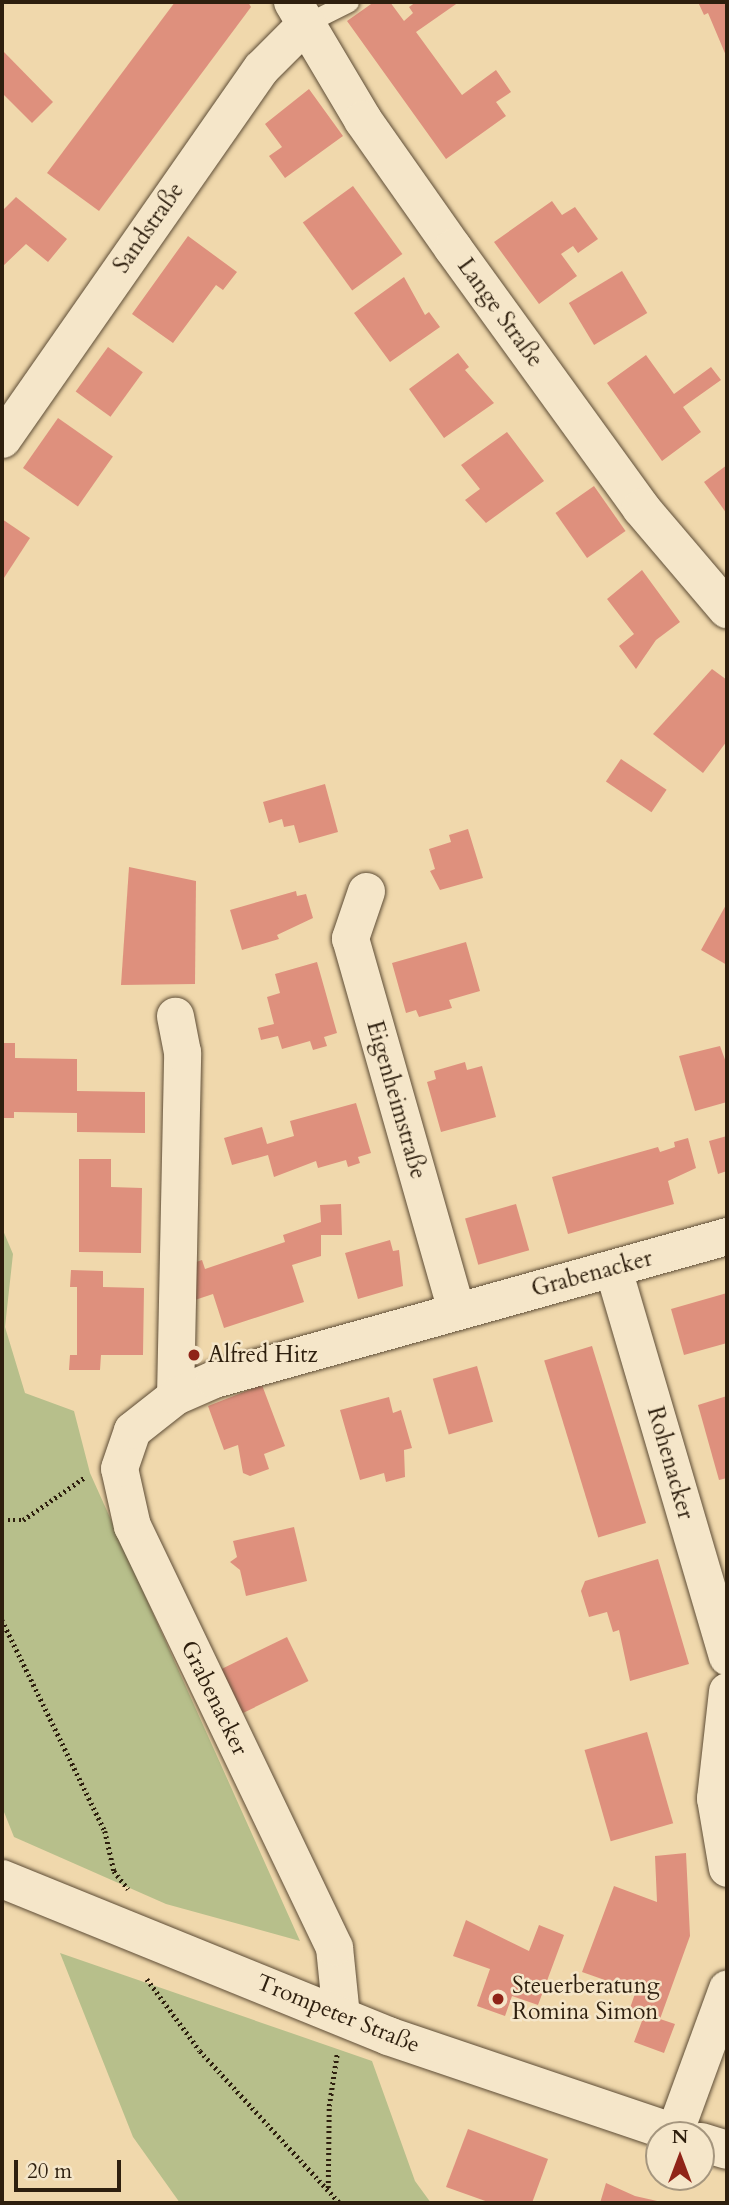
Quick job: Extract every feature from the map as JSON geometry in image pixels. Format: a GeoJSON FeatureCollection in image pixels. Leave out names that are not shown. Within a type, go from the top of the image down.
{"type":"FeatureCollection","features":[{"type":"Feature","properties":{"kind":"street","name":"Sandstraße"},"geometry":{"type":"LineString","coordinates":[[2,439],[299,13]]}},
{"type":"Feature","properties":{"kind":"street","name":"Lange Straße"},"geometry":{"type":"LineString","coordinates":[[299,13],[363,120],[453,248],[642,508],[727,609]]}},
{"type":"Feature","properties":{"kind":"street","name":"Eigenheimstraße"},"geometry":{"type":"LineString","coordinates":[[366,891],[349,938],[456,1311]]}},
{"type":"Feature","properties":{"kind":"street"},"geometry":{"type":"LineString","coordinates":[[175,1016],[183,1052],[175,1396]]}},
{"type":"Feature","properties":{"kind":"street","name":"Grabenacker"},"geometry":{"type":"LineString","coordinates":[[341,2017],[334,1947],[132,1526],[118,1468],[132,1430],[175,1396],[253,1367],[727,1236]]}},
{"type":"Feature","properties":{"kind":"street","name":"Rohenacker"},"geometry":{"type":"LineString","coordinates":[[613,1269],[727,1657]]}},
{"type":"Feature","properties":{"kind":"street"},"geometry":{"type":"LineString","coordinates":[[727,1691],[722,1777],[715,1798],[727,1868]]}},
{"type":"Feature","properties":{"kind":"street","name":"Trompeter Straße"},"geometry":{"type":"LineString","coordinates":[[2,1879],[341,2017],[645,2123]]}},
{"type":"Feature","properties":{"kind":"street"},"geometry":{"type":"LineString","coordinates":[[690,2121],[727,1988]]}},
{"type":"Feature","properties":{"kind":"lane"},"geometry":{"type":"LineString","coordinates":[[299,13],[349,2]]}},
{"type":"Feature","properties":{"kind":"path"},"geometry":{"type":"LineString","coordinates":[[2,1520],[23,1520],[99,1467],[118,1468]]}},
{"type":"Feature","properties":{"kind":"path"},"geometry":{"type":"LineString","coordinates":[[2,1620],[106,1831],[114,1871],[143,1909],[128,1951],[164,2006],[340,2203]]}},
{"type":"Feature","properties":{"kind":"path"},"geometry":{"type":"LineString","coordinates":[[328,2189],[329,2106],[341,2017]]}},
{"type":"Feature","properties":{"kind":"green space"},"geometry":{"type":"Polygon","coordinates":[[[2,1228],[13,1254],[5,1327],[25,1393],[74,1411],[90,1473],[300,1941],[166,1904],[14,1837],[2,1807],[2,1228]]]}},
{"type":"Feature","properties":{"kind":"green space"},"geometry":{"type":"Polygon","coordinates":[[[60,1953],[372,2061],[415,2181],[431,2203],[180,2203],[133,2137],[60,1953]]]}},
{"type":"Feature","properties":{"kind":"building"},"geometry":{"type":"Polygon","coordinates":[[[175,2],[248,2],[251,7],[99,211],[47,173],[175,2]]]}},
{"type":"Feature","properties":{"kind":"building"},"geometry":{"type":"Polygon","coordinates":[[[374,2],[390,2],[404,21],[413,13],[409,7],[416,2],[459,2],[416,32],[462,95],[496,70],[511,92],[496,102],[506,116],[446,159],[347,21],[374,2]]]}},
{"type":"Feature","properties":{"kind":"building"},"geometry":{"type":"Polygon","coordinates":[[[698,2],[727,2],[727,58],[708,13],[704,15],[698,2]]]}},
{"type":"Feature","properties":{"kind":"building"},"geometry":{"type":"Polygon","coordinates":[[[2,50],[53,102],[32,123],[2,93],[2,50]]]}},
{"type":"Feature","properties":{"kind":"building"},"geometry":{"type":"Polygon","coordinates":[[[309,89],[343,136],[285,178],[269,156],[282,147],[265,124],[309,89]]]}},
{"type":"Feature","properties":{"kind":"building"},"geometry":{"type":"Polygon","coordinates":[[[353,186],[402,254],[352,290],[303,222],[353,186]]]}},
{"type":"Feature","properties":{"kind":"building"},"geometry":{"type":"Polygon","coordinates":[[[16,197],[67,239],[48,262],[26,244],[2,267],[2,211],[16,197]]]}},
{"type":"Feature","properties":{"kind":"building"},"geometry":{"type":"Polygon","coordinates":[[[552,201],[562,215],[575,207],[598,239],[578,253],[573,246],[561,254],[577,276],[539,304],[494,242],[552,201]]]}},
{"type":"Feature","properties":{"kind":"building"},"geometry":{"type":"Polygon","coordinates":[[[188,236],[237,272],[223,290],[216,285],[173,343],[132,314],[188,236]]]}},
{"type":"Feature","properties":{"kind":"building"},"geometry":{"type":"Polygon","coordinates":[[[622,271],[647,313],[594,345],[569,303],[622,271]]]}},
{"type":"Feature","properties":{"kind":"building"},"geometry":{"type":"Polygon","coordinates":[[[404,277],[425,315],[429,312],[440,327],[390,362],[354,313],[404,277]]]}},
{"type":"Feature","properties":{"kind":"building"},"geometry":{"type":"Polygon","coordinates":[[[108,347],[143,372],[110,417],[76,391],[108,347]]]}},
{"type":"Feature","properties":{"kind":"building"},"geometry":{"type":"Polygon","coordinates":[[[458,353],[469,367],[465,370],[494,403],[444,438],[409,389],[458,353]]]}},
{"type":"Feature","properties":{"kind":"building"},"geometry":{"type":"Polygon","coordinates":[[[646,355],[674,394],[711,367],[721,380],[683,407],[701,432],[662,461],[607,383],[646,355]]]}},
{"type":"Feature","properties":{"kind":"building"},"geometry":{"type":"Polygon","coordinates":[[[58,418],[113,456],[78,506],[23,468],[58,418]]]}},
{"type":"Feature","properties":{"kind":"building"},"geometry":{"type":"Polygon","coordinates":[[[507,432],[544,481],[486,523],[465,500],[480,489],[461,465],[507,432]]]}},
{"type":"Feature","properties":{"kind":"building"},"geometry":{"type":"Polygon","coordinates":[[[727,465],[727,514],[704,482],[727,465]]]}},
{"type":"Feature","properties":{"kind":"building"},"geometry":{"type":"Polygon","coordinates":[[[594,486],[626,531],[587,558],[555,513],[594,486]]]}},
{"type":"Feature","properties":{"kind":"building"},"geometry":{"type":"Polygon","coordinates":[[[2,519],[30,538],[2,581],[2,519]]]}},
{"type":"Feature","properties":{"kind":"building"},"geometry":{"type":"Polygon","coordinates":[[[642,570],[680,622],[656,640],[636,669],[619,646],[634,634],[607,599],[642,570]]]}},
{"type":"Feature","properties":{"kind":"building"},"geometry":{"type":"Polygon","coordinates":[[[712,669],[727,680],[727,741],[703,773],[653,734],[712,669]]]}},
{"type":"Feature","properties":{"kind":"building"},"geometry":{"type":"Polygon","coordinates":[[[621,759],[667,790],[651,812],[606,781],[621,759]]]}},
{"type":"Feature","properties":{"kind":"building"},"geometry":{"type":"Polygon","coordinates":[[[325,784],[338,832],[299,843],[294,825],[284,827],[282,819],[269,823],[263,802],[325,784]]]}},
{"type":"Feature","properties":{"kind":"building"},"geometry":{"type":"Polygon","coordinates":[[[468,829],[483,878],[440,890],[430,871],[435,869],[429,849],[451,842],[449,835],[468,829]]]}},
{"type":"Feature","properties":{"kind":"building"},"geometry":{"type":"Polygon","coordinates":[[[129,867],[196,881],[195,984],[121,985],[129,867]]]}},
{"type":"Feature","properties":{"kind":"building"},"geometry":{"type":"Polygon","coordinates":[[[296,891],[297,896],[306,894],[313,918],[277,935],[279,939],[242,950],[230,910],[296,891]]]}},
{"type":"Feature","properties":{"kind":"building"},"geometry":{"type":"Polygon","coordinates":[[[727,903],[727,965],[701,950],[727,903]]]}},
{"type":"Feature","properties":{"kind":"building"},"geometry":{"type":"Polygon","coordinates":[[[466,942],[480,991],[449,1000],[452,1008],[419,1017],[416,1010],[406,1013],[392,963],[466,942]]]}},
{"type":"Feature","properties":{"kind":"building"},"geometry":{"type":"Polygon","coordinates":[[[317,962],[337,1033],[324,1037],[327,1046],[313,1050],[310,1041],[282,1049],[278,1036],[261,1040],[258,1028],[274,1024],[267,997],[280,993],[275,974],[317,962]]]}},
{"type":"Feature","properties":{"kind":"building"},"geometry":{"type":"Polygon","coordinates":[[[2,1043],[15,1043],[15,1058],[77,1059],[77,1091],[145,1092],[145,1133],[77,1132],[77,1113],[14,1112],[14,1118],[2,1118],[2,1043]]]}},
{"type":"Feature","properties":{"kind":"building"},"geometry":{"type":"Polygon","coordinates":[[[720,1046],[727,1065],[727,1102],[695,1111],[679,1056],[720,1046]]]}},
{"type":"Feature","properties":{"kind":"building"},"geometry":{"type":"Polygon","coordinates":[[[465,1062],[467,1070],[482,1066],[496,1117],[441,1132],[427,1082],[436,1079],[434,1071],[465,1062]]]}},
{"type":"Feature","properties":{"kind":"building"},"geometry":{"type":"Polygon","coordinates":[[[356,1103],[371,1153],[358,1157],[360,1163],[348,1167],[346,1160],[318,1168],[316,1161],[274,1177],[268,1155],[232,1165],[224,1138],[262,1127],[267,1144],[294,1136],[290,1121],[356,1103]]]}},
{"type":"Feature","properties":{"kind":"building"},"geometry":{"type":"Polygon","coordinates":[[[727,1136],[727,1171],[718,1174],[709,1141],[727,1136]]]}},
{"type":"Feature","properties":{"kind":"building"},"geometry":{"type":"Polygon","coordinates":[[[688,1138],[696,1168],[668,1181],[674,1204],[568,1234],[552,1177],[658,1147],[660,1152],[675,1147],[674,1142],[688,1138]]]}},
{"type":"Feature","properties":{"kind":"building"},"geometry":{"type":"Polygon","coordinates":[[[79,1159],[111,1159],[111,1187],[142,1188],[141,1253],[79,1252],[79,1159]]]}},
{"type":"Feature","properties":{"kind":"building"},"geometry":{"type":"Polygon","coordinates":[[[341,1204],[342,1235],[321,1235],[321,1256],[292,1265],[304,1302],[224,1328],[213,1294],[189,1302],[190,1264],[202,1260],[205,1269],[285,1242],[283,1235],[321,1222],[320,1205],[341,1204]]]}},
{"type":"Feature","properties":{"kind":"building"},"geometry":{"type":"Polygon","coordinates":[[[516,1204],[529,1250],[478,1265],[465,1219],[516,1204]]]}},
{"type":"Feature","properties":{"kind":"building"},"geometry":{"type":"Polygon","coordinates":[[[390,1240],[393,1251],[399,1250],[403,1286],[358,1299],[345,1253],[390,1240]]]}},
{"type":"Feature","properties":{"kind":"building"},"geometry":{"type":"Polygon","coordinates":[[[71,1270],[103,1271],[103,1287],[144,1288],[143,1355],[101,1355],[100,1370],[69,1370],[70,1355],[77,1355],[77,1287],[70,1287],[71,1270]]]}},
{"type":"Feature","properties":{"kind":"building"},"geometry":{"type":"Polygon","coordinates":[[[727,1293],[727,1343],[684,1355],[671,1309],[727,1293]]]}},
{"type":"Feature","properties":{"kind":"building"},"geometry":{"type":"Polygon","coordinates":[[[592,1346],[646,1523],[598,1538],[544,1361],[592,1346]]]}},
{"type":"Feature","properties":{"kind":"building"},"geometry":{"type":"Polygon","coordinates":[[[477,1366],[493,1422],[449,1434],[433,1379],[477,1366]]]}},
{"type":"Feature","properties":{"kind":"building"},"geometry":{"type":"Polygon","coordinates":[[[262,1385],[285,1446],[264,1454],[269,1469],[250,1476],[243,1473],[238,1445],[224,1450],[208,1406],[262,1385]]]}},
{"type":"Feature","properties":{"kind":"building"},"geometry":{"type":"Polygon","coordinates":[[[727,1396],[727,1478],[719,1480],[698,1405],[727,1396]]]}},
{"type":"Feature","properties":{"kind":"building"},"geometry":{"type":"Polygon","coordinates":[[[389,1397],[393,1413],[401,1410],[412,1448],[404,1450],[405,1477],[386,1482],[384,1473],[360,1480],[340,1410],[389,1397]]]}},
{"type":"Feature","properties":{"kind":"building"},"geometry":{"type":"Polygon","coordinates":[[[294,1527],[307,1581],[246,1596],[240,1570],[230,1562],[237,1557],[233,1541],[294,1527]]]}},
{"type":"Feature","properties":{"kind":"building"},"geometry":{"type":"Polygon","coordinates":[[[658,1559],[689,1664],[630,1681],[619,1630],[613,1632],[607,1612],[589,1617],[581,1591],[585,1581],[658,1559]]]}},
{"type":"Feature","properties":{"kind":"building"},"geometry":{"type":"Polygon","coordinates":[[[287,1637],[308,1681],[241,1714],[220,1670],[287,1637]]]}},
{"type":"Feature","properties":{"kind":"building"},"geometry":{"type":"Polygon","coordinates":[[[647,1732],[673,1823],[611,1841],[585,1750],[647,1732]]]}},
{"type":"Feature","properties":{"kind":"building"},"geometry":{"type":"Polygon","coordinates":[[[686,1853],[690,1936],[660,2019],[675,2024],[664,2053],[634,2042],[645,2013],[630,2008],[636,1991],[582,1972],[614,1886],[657,1902],[655,1856],[686,1853]]]}},
{"type":"Feature","properties":{"kind":"building"},"geometry":{"type":"Polygon","coordinates":[[[466,1920],[529,1951],[539,1925],[564,1935],[538,2005],[512,1996],[505,2016],[477,2006],[490,1969],[453,1956],[466,1920]]]}},
{"type":"Feature","properties":{"kind":"building"},"geometry":{"type":"Polygon","coordinates":[[[468,2129],[548,2159],[532,2203],[491,2203],[446,2187],[468,2129]]]}},
{"type":"Feature","properties":{"kind":"building"},"geometry":{"type":"Polygon","coordinates":[[[606,2183],[635,2196],[666,2203],[600,2203],[606,2183]]]}},
{"type":"Feature","properties":{"kind":"place","name":"Alfred Hitz"},"geometry":{"type":"Point","coordinates":[194,1355]}},
{"type":"Feature","properties":{"kind":"place","name":"Steuerberatung Romina Simon"},"geometry":{"type":"Point","coordinates":[498,1999]}}]}
